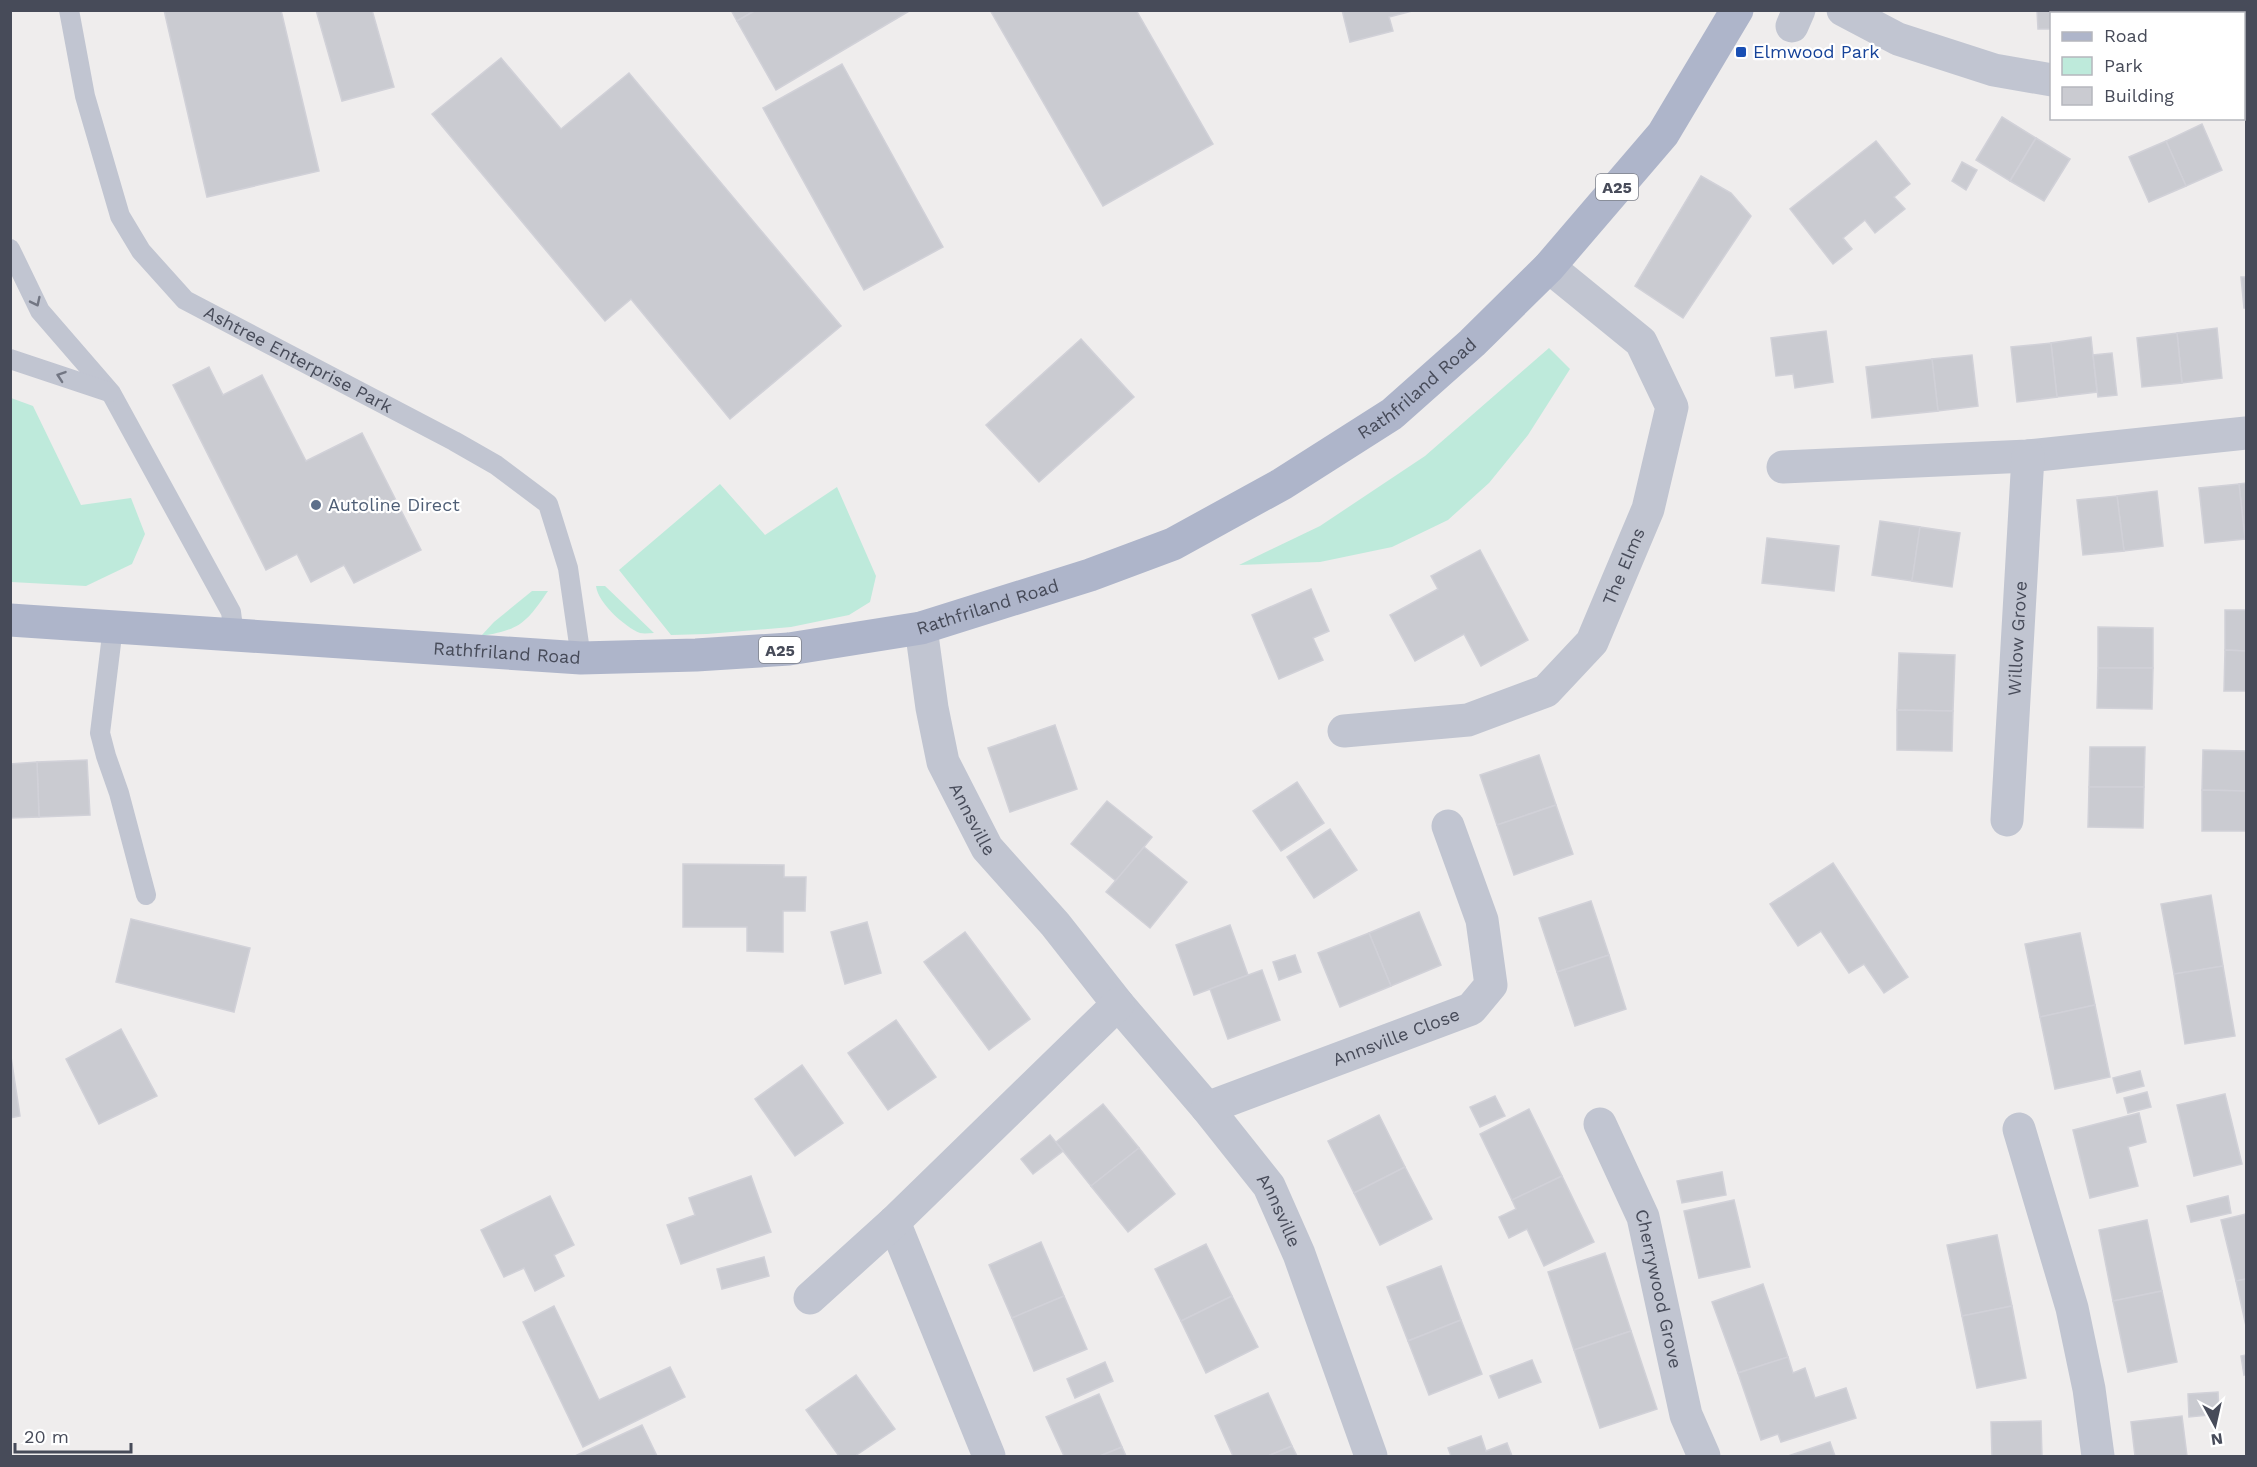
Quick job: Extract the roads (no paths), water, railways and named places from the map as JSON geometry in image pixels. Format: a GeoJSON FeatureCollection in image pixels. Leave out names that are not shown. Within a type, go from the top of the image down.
{"type":"FeatureCollection","features":[{"type":"Feature","properties":{"kind":"main road","name":"Rathfriland Road"},"geometry":{"type":"LineString","coordinates":[[10,620],[581,658],[696,655],[789,650],[921,628],[1090,575],[1173,544],[1282,484],[1392,414],[1472,344],[1549,267],[1663,134],[1737,10]]}},
{"type":"Feature","properties":{"kind":"street"},"geometry":{"type":"LineString","coordinates":[[1843,10],[1898,39],[1994,70],[2050,80]]}},
{"type":"Feature","properties":{"kind":"street","name":"The Elms"},"geometry":{"type":"LineString","coordinates":[[1344,732],[1467,720],[1479,716],[1546,691],[1592,642],[1648,509],[1672,407],[1641,342],[1549,267]]}},
{"type":"Feature","properties":{"kind":"street"},"geometry":{"type":"LineString","coordinates":[[1783,467],[2028,456],[2247,433]]}},
{"type":"Feature","properties":{"kind":"street","name":"Willow Grove"},"geometry":{"type":"LineString","coordinates":[[2007,820],[2028,456]]}},
{"type":"Feature","properties":{"kind":"street","name":"Annsville"},"geometry":{"type":"LineString","coordinates":[[921,628],[932,708],[943,762],[987,848],[1055,924],[1118,1004],[1207,1108],[1269,1186],[1299,1254],[1371,1456]]}},
{"type":"Feature","properties":{"kind":"street","name":"Annsville Close"},"geometry":{"type":"LineString","coordinates":[[1207,1108],[1471,1009],[1491,985],[1482,920],[1448,826]]}},
{"type":"Feature","properties":{"kind":"street"},"geometry":{"type":"LineString","coordinates":[[810,1298],[894,1222],[1118,1004]]}},
{"type":"Feature","properties":{"kind":"street","name":"Cherrywood Grove"},"geometry":{"type":"LineString","coordinates":[[1600,1124],[1643,1217],[1686,1415],[1704,1456]]}},
{"type":"Feature","properties":{"kind":"street"},"geometry":{"type":"LineString","coordinates":[[2019,1129],[2072,1308],[2089,1389],[2098,1456]]}},
{"type":"Feature","properties":{"kind":"street"},"geometry":{"type":"LineString","coordinates":[[894,1222],[989,1456]]}},
{"type":"Feature","properties":{"kind":"lane","name":"Ashtree Enterprise Park"},"geometry":{"type":"LineString","coordinates":[[69,10],[85,96],[120,216],[141,251],[185,300],[454,441],[496,465],[548,504],[568,568],[581,658]]}},
{"type":"Feature","properties":{"kind":"lane"},"geometry":{"type":"LineString","coordinates":[[10,249],[40,311],[111,393],[231,612],[234,635]]}},
{"type":"Feature","properties":{"kind":"lane"},"geometry":{"type":"LineString","coordinates":[[10,358],[111,393]]}},
{"type":"Feature","properties":{"kind":"lane"},"geometry":{"type":"LineString","coordinates":[[113,627],[100,733],[119,793],[146,895]]}},
{"type":"Feature","properties":{"kind":"place","name":"Elmwood Park"},"geometry":{"type":"Point","coordinates":[1741,52]}},
{"type":"Feature","properties":{"kind":"place","name":"Autoline Direct"},"geometry":{"type":"Point","coordinates":[316,505]}}]}
